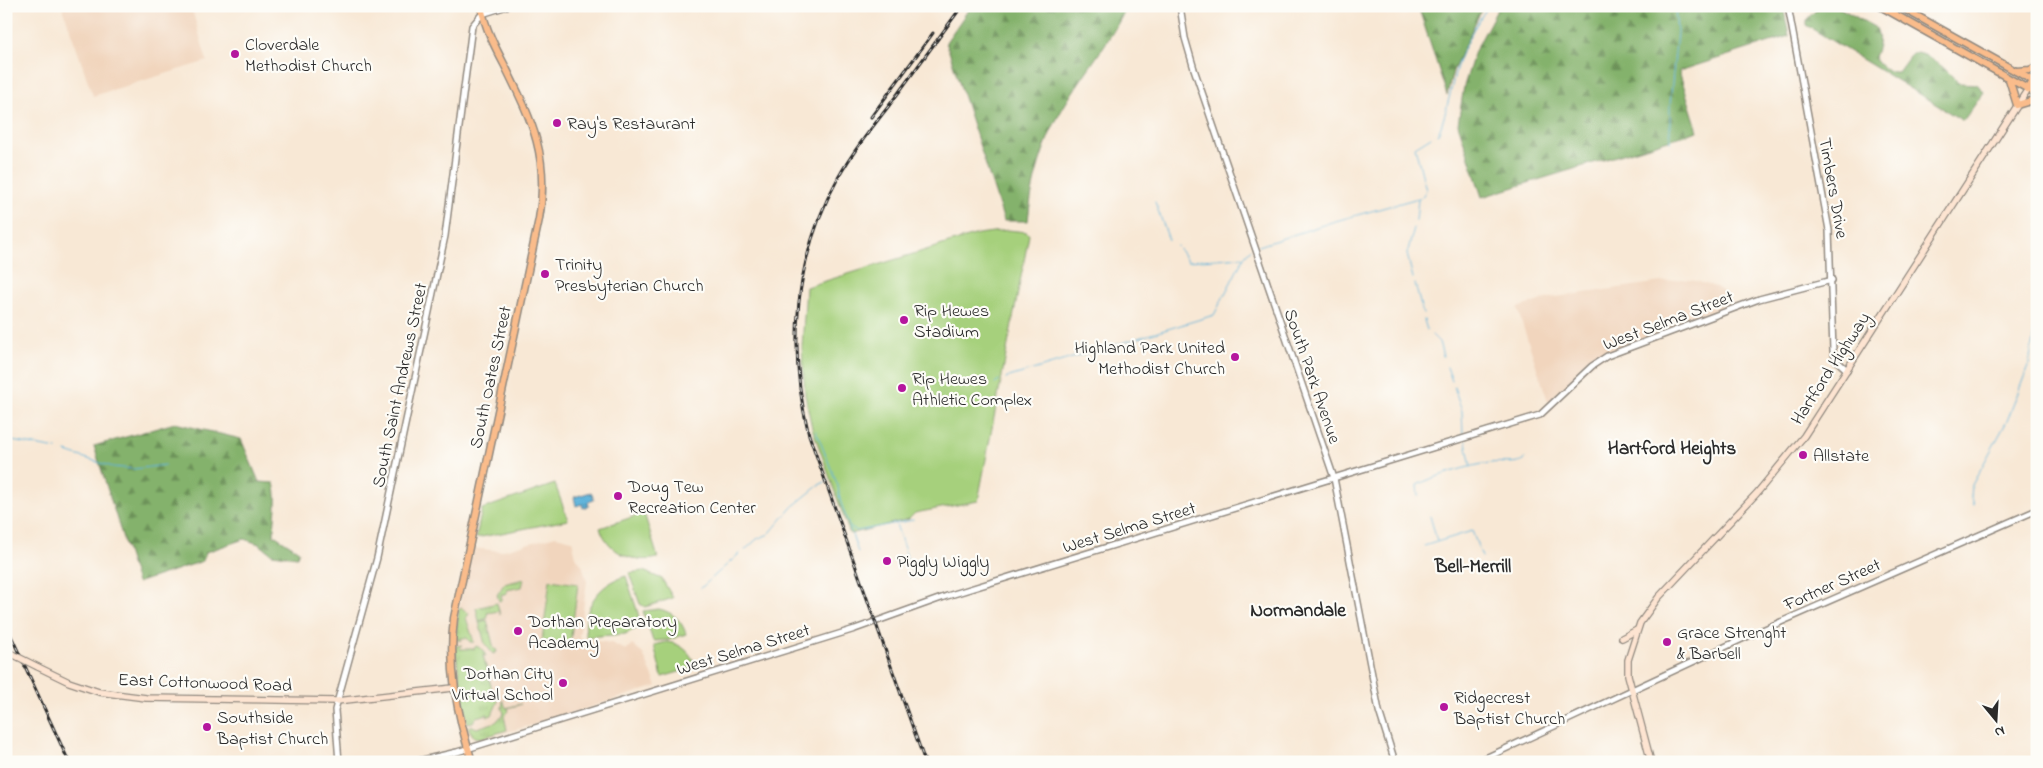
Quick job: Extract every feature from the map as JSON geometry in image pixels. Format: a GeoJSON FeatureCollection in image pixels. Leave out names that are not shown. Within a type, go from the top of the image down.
{"type":"FeatureCollection","features":[{"type":"Feature","properties":{"kind":"main road","name":"South Oates Street"},"geometry":{"type":"LineString","coordinates":[[472,762],[453,688],[451,659],[454,618],[539,219],[543,187],[542,157],[535,132],[490,35],[481,6]]}},
{"type":"Feature","properties":{"kind":"main road"},"geometry":{"type":"LineString","coordinates":[[1880,6],[2037,94]]}},
{"type":"Feature","properties":{"kind":"main road"},"geometry":{"type":"LineString","coordinates":[[1899,6],[2014,71],[2035,80]]}},
{"type":"Feature","properties":{"kind":"main road"},"geometry":{"type":"LineString","coordinates":[[1904,20],[1908,11]]}},
{"type":"Feature","properties":{"kind":"main road"},"geometry":{"type":"LineString","coordinates":[[2014,71],[2030,70],[2037,67]]}},
{"type":"Feature","properties":{"kind":"main road"},"geometry":{"type":"LineString","coordinates":[[2009,79],[2015,91],[2017,105],[2037,99]]}},
{"type":"Feature","properties":{"kind":"main road","name":"Hartford Highway"},"geometry":{"type":"LineString","coordinates":[[1631,691],[1628,660],[1637,630],[1658,598],[1785,461],[1847,370],[2017,105],[2035,80]]}},
{"type":"Feature","properties":{"kind":"main road"},"geometry":{"type":"LineString","coordinates":[[1622,638],[1637,630]]}},
{"type":"Feature","properties":{"kind":"main road","name":"East Cottonwood Road"},"geometry":{"type":"LineString","coordinates":[[7,651],[85,688],[125,697],[337,701],[453,688]]}},
{"type":"Feature","properties":{"kind":"main road"},"geometry":{"type":"LineString","coordinates":[[1631,691],[1651,762]]}},
{"type":"Feature","properties":{"kind":"street"},"geometry":{"type":"LineString","coordinates":[[482,14],[507,6]]}},
{"type":"Feature","properties":{"kind":"street","name":"South Park Avenue"},"geometry":{"type":"LineString","coordinates":[[1180,6],[1192,63],[1334,478],[1379,711],[1395,762]]}},
{"type":"Feature","properties":{"kind":"street","name":"Timbers Drive"},"geometry":{"type":"LineString","coordinates":[[1788,6],[1829,230],[1833,351],[1836,360],[1847,370]]}},
{"type":"Feature","properties":{"kind":"street","name":"South Saint Andrews Street"},"geometry":{"type":"LineString","coordinates":[[339,762],[334,719],[337,701],[377,558],[443,244],[472,26],[482,14]]}},
{"type":"Feature","properties":{"kind":"street","name":"West Selma Street"},"geometry":{"type":"LineString","coordinates":[[414,762],[729,668],[855,629],[947,596],[1540,415],[1576,384],[1592,366],[1607,356],[1760,299],[1832,280]]}},
{"type":"Feature","properties":{"kind":"street","name":"Fortner Street"},"geometry":{"type":"LineString","coordinates":[[1477,762],[1751,635],[2037,510]]}},
{"type":"Feature","properties":{"kind":"shaded area"},"geometry":{"type":"Polygon","coordinates":[[[62,6],[191,6],[207,61],[93,96],[62,6]]]}},
{"type":"Feature","properties":{"kind":"shaded area"},"geometry":{"type":"Polygon","coordinates":[[[1682,279],[1716,287],[1728,295],[1731,306],[1606,354],[1588,367],[1551,403],[1548,401],[1517,308],[1549,298],[1682,279]]]}},
{"type":"Feature","properties":{"kind":"shaded area","name":"Dothan Preparatory Academy"},"geometry":{"type":"Polygon","coordinates":[[[556,536],[572,540],[576,557],[582,565],[587,581],[579,638],[611,643],[626,650],[632,645],[643,654],[657,686],[537,724],[481,739],[473,738],[468,732],[463,715],[455,656],[459,609],[472,548],[500,551],[556,536]]]}},
{"type":"Feature","properties":{"kind":"green space"},"geometry":{"type":"Polygon","coordinates":[[[971,6],[1127,6],[1112,33],[1063,108],[1050,134],[1044,148],[1032,191],[1028,221],[1004,221],[946,42],[971,6]]]}},
{"type":"Feature","properties":{"kind":"green space"},"geometry":{"type":"Polygon","coordinates":[[[1418,6],[1483,6],[1453,71],[1447,95],[1418,6]]]}},
{"type":"Feature","properties":{"kind":"green space"},"geometry":{"type":"Polygon","coordinates":[[[1499,6],[1783,6],[1789,36],[1679,71],[1698,131],[1482,197],[1458,124],[1464,86],[1475,51],[1499,6]]]}},
{"type":"Feature","properties":{"kind":"green space"},"geometry":{"type":"Polygon","coordinates":[[[1820,6],[1836,6],[1876,28],[1879,39],[1874,57],[1887,70],[1898,72],[1912,53],[1918,53],[1938,63],[1959,83],[1977,84],[1984,92],[1963,121],[1806,25],[1806,20],[1820,6]]]}},
{"type":"Feature","properties":{"kind":"green space","name":"Rip Hewes Athletic Complex"},"geometry":{"type":"Polygon","coordinates":[[[1008,230],[1027,232],[1029,235],[978,501],[915,513],[909,519],[850,534],[812,428],[805,395],[802,347],[806,287],[978,234],[1008,230]]]}},
{"type":"Feature","properties":{"kind":"green space"},"geometry":{"type":"Polygon","coordinates":[[[175,423],[241,439],[259,482],[274,483],[276,502],[274,535],[299,551],[297,557],[272,554],[259,544],[244,539],[206,552],[203,561],[137,583],[94,446],[175,423]]]}},
{"type":"Feature","properties":{"kind":"green space"},"geometry":{"type":"Polygon","coordinates":[[[555,484],[568,520],[476,538],[482,509],[555,484]]]}},
{"type":"Feature","properties":{"kind":"green space"},"geometry":{"type":"Polygon","coordinates":[[[644,513],[658,558],[640,559],[623,555],[609,544],[600,528],[644,513]]]}},
{"type":"Feature","properties":{"kind":"green space"},"geometry":{"type":"Polygon","coordinates":[[[643,571],[662,579],[673,598],[645,607],[640,604],[629,573],[643,571]]]}},
{"type":"Feature","properties":{"kind":"green space"},"geometry":{"type":"Polygon","coordinates":[[[626,576],[638,613],[640,627],[625,634],[586,637],[585,626],[587,616],[594,599],[607,585],[626,576]]]}},
{"type":"Feature","properties":{"kind":"green space"},"geometry":{"type":"Polygon","coordinates":[[[524,579],[522,587],[507,590],[507,593],[501,595],[502,600],[499,601],[497,595],[504,584],[524,579]]]}},
{"type":"Feature","properties":{"kind":"green space"},"geometry":{"type":"Polygon","coordinates":[[[550,580],[578,584],[570,644],[542,641],[550,580]]]}},
{"type":"Feature","properties":{"kind":"green space"},"geometry":{"type":"Polygon","coordinates":[[[497,603],[499,611],[487,613],[488,618],[479,621],[476,608],[497,603]]]}},
{"type":"Feature","properties":{"kind":"green space"},"geometry":{"type":"Polygon","coordinates":[[[462,608],[469,614],[466,618],[474,642],[470,642],[467,638],[460,638],[462,641],[455,639],[459,609],[462,608]]]}},
{"type":"Feature","properties":{"kind":"green space"},"geometry":{"type":"Polygon","coordinates":[[[659,609],[669,612],[676,618],[686,634],[669,640],[653,641],[643,611],[659,609]]]}},
{"type":"Feature","properties":{"kind":"green space"},"geometry":{"type":"Polygon","coordinates":[[[487,620],[494,649],[497,652],[493,654],[485,644],[479,622],[487,620]]]}},
{"type":"Feature","properties":{"kind":"green space"},"geometry":{"type":"Polygon","coordinates":[[[667,642],[678,645],[686,650],[692,657],[696,667],[662,677],[654,645],[667,642]]]}},
{"type":"Feature","properties":{"kind":"green space"},"geometry":{"type":"Polygon","coordinates":[[[462,645],[459,649],[474,649],[476,646],[482,649],[486,656],[483,655],[494,697],[498,701],[492,715],[476,717],[473,722],[467,723],[456,655],[456,646],[462,645]]]}},
{"type":"Feature","properties":{"kind":"green space"},"geometry":{"type":"Polygon","coordinates":[[[503,700],[506,708],[521,704],[508,708],[509,711],[504,716],[507,730],[481,738],[474,737],[468,727],[477,728],[496,722],[504,713],[502,709],[503,700]]]}},
{"type":"Feature","properties":{"kind":"water"},"geometry":{"type":"Polygon","coordinates":[[[591,492],[594,500],[588,502],[589,506],[583,508],[582,504],[576,506],[574,497],[591,492]]]}},
{"type":"Feature","properties":{"kind":"waterway"},"geometry":{"type":"LineString","coordinates":[[1437,135],[1445,114],[1462,52],[1488,6]]}},
{"type":"Feature","properties":{"kind":"waterway"},"geometry":{"type":"LineString","coordinates":[[1670,142],[1670,105],[1677,32],[1675,6]]}},
{"type":"Feature","properties":{"kind":"waterway"},"geometry":{"type":"LineString","coordinates":[[1259,246],[1332,222],[1422,197],[1426,190],[1415,147],[1431,137]]}},
{"type":"Feature","properties":{"kind":"waterway"},"geometry":{"type":"LineString","coordinates":[[1416,221],[1418,199]]}},
{"type":"Feature","properties":{"kind":"waterway"},"geometry":{"type":"LineString","coordinates":[[1155,202],[1169,240]]}},
{"type":"Feature","properties":{"kind":"waterway"},"geometry":{"type":"LineString","coordinates":[[1413,278],[1407,254],[1414,228]]}},
{"type":"Feature","properties":{"kind":"waterway"},"geometry":{"type":"LineString","coordinates":[[1177,246],[1188,261],[1242,257]]}},
{"type":"Feature","properties":{"kind":"waterway"},"geometry":{"type":"LineString","coordinates":[[1006,378],[1214,315],[1244,257],[1251,249]]}},
{"type":"Feature","properties":{"kind":"waterway"},"geometry":{"type":"LineString","coordinates":[[1415,284],[1423,314]]}},
{"type":"Feature","properties":{"kind":"waterway"},"geometry":{"type":"LineString","coordinates":[[1973,505],[1971,498],[1972,485],[2007,421],[2029,364],[2037,315]]}},
{"type":"Feature","properties":{"kind":"waterway"},"geometry":{"type":"LineString","coordinates":[[1424,320],[1427,330]]}},
{"type":"Feature","properties":{"kind":"waterway"},"geometry":{"type":"LineString","coordinates":[[1432,335],[1439,342],[1443,356]]}},
{"type":"Feature","properties":{"kind":"waterway"},"geometry":{"type":"LineString","coordinates":[[1447,367],[1452,381]]}},
{"type":"Feature","properties":{"kind":"waterway"},"geometry":{"type":"LineString","coordinates":[[995,383],[999,380]]}},
{"type":"Feature","properties":{"kind":"waterway"},"geometry":{"type":"LineString","coordinates":[[1454,387],[1462,411],[1463,435]]}},
{"type":"Feature","properties":{"kind":"waterway"},"geometry":{"type":"LineString","coordinates":[[816,431],[838,486],[840,500],[858,552]]}},
{"type":"Feature","properties":{"kind":"waterway"},"geometry":{"type":"LineString","coordinates":[[6,440],[57,449]]}},
{"type":"Feature","properties":{"kind":"waterway"},"geometry":{"type":"LineString","coordinates":[[1466,441],[1471,467]]}},
{"type":"Feature","properties":{"kind":"waterway"},"geometry":{"type":"LineString","coordinates":[[66,452],[113,467],[134,469],[165,465]]}},
{"type":"Feature","properties":{"kind":"waterway"},"geometry":{"type":"LineString","coordinates":[[1418,496],[1417,485],[1463,468],[1482,464],[1517,462],[1525,459]]}},
{"type":"Feature","properties":{"kind":"waterway"},"geometry":{"type":"LineString","coordinates":[[745,550],[757,539],[769,534],[792,507],[819,485],[829,480]]}},
{"type":"Feature","properties":{"kind":"waterway"},"geometry":{"type":"LineString","coordinates":[[1430,516],[1437,541]]}},
{"type":"Feature","properties":{"kind":"waterway"},"geometry":{"type":"LineString","coordinates":[[851,527],[857,531],[913,520]]}},
{"type":"Feature","properties":{"kind":"waterway"},"geometry":{"type":"LineString","coordinates":[[896,524],[914,579]]}},
{"type":"Feature","properties":{"kind":"waterway"},"geometry":{"type":"LineString","coordinates":[[1424,546],[1472,531],[1482,557]]}},
{"type":"Feature","properties":{"kind":"waterway"},"geometry":{"type":"LineString","coordinates":[[701,588],[740,553]]}},
{"type":"Feature","properties":{"kind":"railway"},"geometry":{"type":"LineString","coordinates":[[925,762],[809,435],[802,402],[797,337],[799,304],[804,272],[823,208],[849,160],[962,6]]}},
{"type":"Feature","properties":{"kind":"railway"},"geometry":{"type":"LineString","coordinates":[[871,117],[933,33]]}},
{"type":"Feature","properties":{"kind":"railway"},"geometry":{"type":"LineString","coordinates":[[6,625],[69,762]]}},
{"type":"Feature","properties":{"kind":"place","name":"Cloverdale Methodist Church"},"geometry":{"type":"Point","coordinates":[235,54]}},
{"type":"Feature","properties":{"kind":"place","name":"Ray's Restaurant"},"geometry":{"type":"Point","coordinates":[557,123]}},
{"type":"Feature","properties":{"kind":"place","name":"Trinity Presbyterian Church"},"geometry":{"type":"Point","coordinates":[545,274]}},
{"type":"Feature","properties":{"kind":"place","name":"Rip Hewes Stadium"},"geometry":{"type":"Point","coordinates":[904,320]}},
{"type":"Feature","properties":{"kind":"place","name":"Highland Park United Methodist Church"},"geometry":{"type":"Point","coordinates":[1235,357]}},
{"type":"Feature","properties":{"kind":"place","name":"Rip Hewes Athletic Complex"},"geometry":{"type":"Point","coordinates":[902,388]}},
{"type":"Feature","properties":{"kind":"place","name":"Allstate"},"geometry":{"type":"Point","coordinates":[1803,455]}},
{"type":"Feature","properties":{"kind":"place","name":"Doug Tew Recreation Center"},"geometry":{"type":"Point","coordinates":[618,496]}},
{"type":"Feature","properties":{"kind":"place","name":"Piggly Wiggly"},"geometry":{"type":"Point","coordinates":[887,561]}},
{"type":"Feature","properties":{"kind":"place","name":"Dothan Preparatory Academy"},"geometry":{"type":"Point","coordinates":[518,631]}},
{"type":"Feature","properties":{"kind":"place","name":"Grace Strenght & Barbell"},"geometry":{"type":"Point","coordinates":[1667,642]}},
{"type":"Feature","properties":{"kind":"place","name":"Dothan City Virtual School"},"geometry":{"type":"Point","coordinates":[563,683]}},
{"type":"Feature","properties":{"kind":"place","name":"Ridgecrest Baptist Church"},"geometry":{"type":"Point","coordinates":[1444,707]}},
{"type":"Feature","properties":{"kind":"place","name":"Southside Baptist Church"},"geometry":{"type":"Point","coordinates":[207,727]}},
{"type":"Feature","properties":{"kind":"district","name":"Hartford Heights"},"geometry":{"type":"Point","coordinates":[1672,447]}},
{"type":"Feature","properties":{"kind":"district","name":"Bell-Merrill"},"geometry":{"type":"Point","coordinates":[1473,565]}},
{"type":"Feature","properties":{"kind":"district","name":"Normandale"},"geometry":{"type":"Point","coordinates":[1298,609]}}]}
